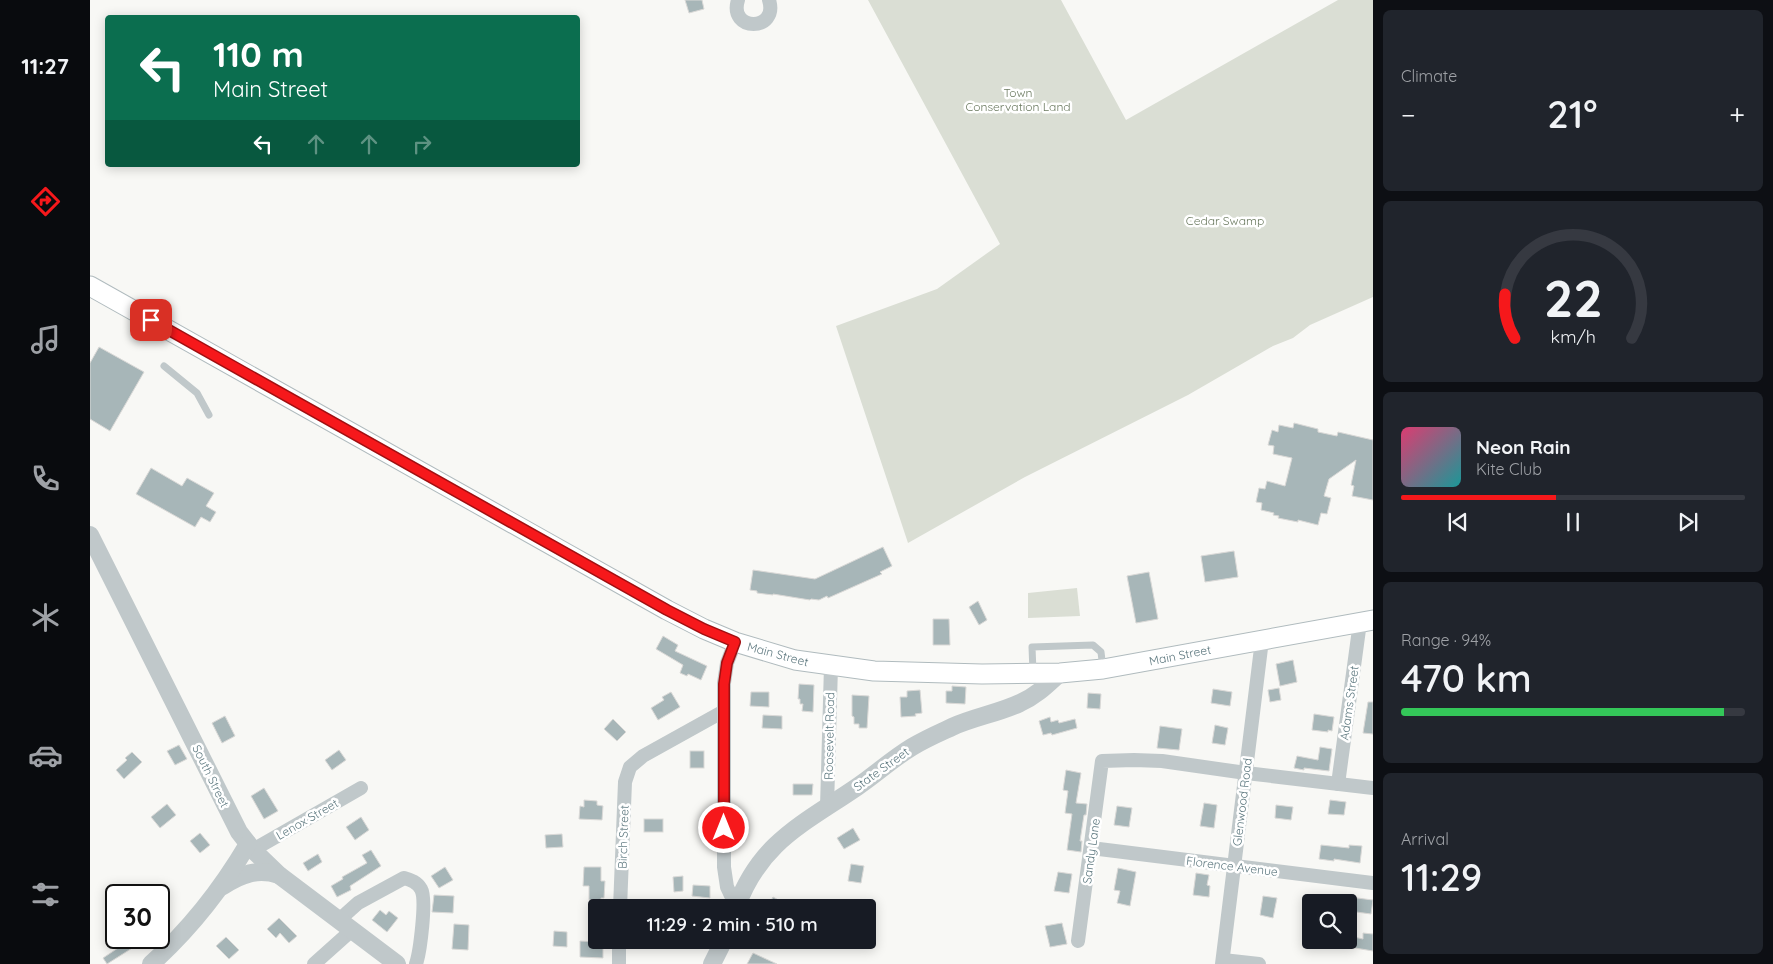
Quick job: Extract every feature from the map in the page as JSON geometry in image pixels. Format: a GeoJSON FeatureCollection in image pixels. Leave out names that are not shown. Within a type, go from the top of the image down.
{"type":"FeatureCollection","features":[{"type":"Feature","properties":{"kind":"main road","name":"Main Street"},"geometry":{"type":"LineString","coordinates":[[90,286],[667,610],[735,642],[773,654],[831,666],[896,673],[1060,673],[1104,669],[1366,621]]}},
{"type":"Feature","properties":{"kind":"street"},"geometry":{"type":"LineString","coordinates":[[738,0],[736,6],[739,16],[744,22],[755,24],[762,22],[768,17],[770,10],[769,0]]}},
{"type":"Feature","properties":{"kind":"street","name":"South Street"},"geometry":{"type":"LineString","coordinates":[[90,535],[247,842],[279,875],[397,964]]}},
{"type":"Feature","properties":{"kind":"street","name":"Adams Street"},"geometry":{"type":"LineString","coordinates":[[1338,784],[1366,621]]}},
{"type":"Feature","properties":{"kind":"street","name":"Glenwood Road"},"geometry":{"type":"LineString","coordinates":[[1222,962],[1262,640]]}},
{"type":"Feature","properties":{"kind":"street"},"geometry":{"type":"LineString","coordinates":[[732,899],[727,887],[724,867],[724,712],[725,673],[735,642]]}},
{"type":"Feature","properties":{"kind":"street","name":"Roosevelt Road"},"geometry":{"type":"LineString","coordinates":[[827,807],[831,666]]}},
{"type":"Feature","properties":{"kind":"street","name":"State Street"},"geometry":{"type":"LineString","coordinates":[[740,899],[750,877],[769,851],[792,830],[922,741],[962,723],[1018,704],[1039,692],[1060,673]]}},
{"type":"Feature","properties":{"kind":"street","name":"Birch Street"},"geometry":{"type":"LineString","coordinates":[[620,899],[625,782],[630,767],[642,756],[724,712]]}},
{"type":"Feature","properties":{"kind":"street","name":"Sandy Lane"},"geometry":{"type":"LineString","coordinates":[[1078,940],[1102,761],[1155,760],[1246,773]]}},
{"type":"Feature","properties":{"kind":"street"},"geometry":{"type":"LineString","coordinates":[[1246,773],[1373,788]]}},
{"type":"Feature","properties":{"kind":"street","name":"Lenox Street"},"geometry":{"type":"LineString","coordinates":[[247,842],[360,788]]}},
{"type":"Feature","properties":{"kind":"street"},"geometry":{"type":"LineString","coordinates":[[151,964],[179,936],[213,894],[233,868],[247,842]]}},
{"type":"Feature","properties":{"kind":"street","name":"Florence Avenue"},"geometry":{"type":"LineString","coordinates":[[1091,848],[1373,883]]}},
{"type":"Feature","properties":{"kind":"street"},"geometry":{"type":"LineString","coordinates":[[213,894],[224,885],[243,875],[259,872],[270,872],[279,875]]}},
{"type":"Feature","properties":{"kind":"street"},"geometry":{"type":"LineString","coordinates":[[314,964],[346,925],[358,903],[404,878],[416,883],[422,893],[420,947],[416,964]]}},
{"type":"Feature","properties":{"kind":"street"},"geometry":{"type":"LineString","coordinates":[[619,949],[619,964]]}},
{"type":"Feature","properties":{"kind":"street"},"geometry":{"type":"LineString","coordinates":[[712,964],[720,949]]}},
{"type":"Feature","properties":{"kind":"street"},"geometry":{"type":"LineString","coordinates":[[1222,962],[1259,964]]}},
{"type":"Feature","properties":{"kind":"lane"},"geometry":{"type":"LineString","coordinates":[[164,366],[197,393],[208,415]]}},
{"type":"Feature","properties":{"kind":"lane"},"geometry":{"type":"LineString","coordinates":[[1033,674],[1032,647],[1094,645],[1101,652],[1104,669]]}},
{"type":"Feature","properties":{"kind":"green space","name":"Cedar Swamp"},"geometry":{"type":"Polygon","coordinates":[[[868,0],[1061,0],[1126,120],[1338,0],[1373,0],[1373,297],[1310,325],[1293,338],[1273,346],[1188,395],[1025,477],[908,543],[836,326],[937,289],[1000,244],[868,0]]]}},
{"type":"Feature","properties":{"kind":"green space"},"geometry":{"type":"Polygon","coordinates":[[[1077,588],[1080,616],[1028,618],[1028,593],[1077,588]]]}},
{"type":"Feature","properties":{"kind":"building"},"geometry":{"type":"Polygon","coordinates":[[[685,0],[702,0],[704,9],[689,13],[685,0]]]}},
{"type":"Feature","properties":{"kind":"building"},"geometry":{"type":"Polygon","coordinates":[[[99,347],[144,372],[110,431],[90,419],[90,363],[99,347]]]}},
{"type":"Feature","properties":{"kind":"building"},"geometry":{"type":"Polygon","coordinates":[[[1294,423],[1318,429],[1318,432],[1337,436],[1338,432],[1373,440],[1373,500],[1352,496],[1354,486],[1351,485],[1356,460],[1329,479],[1324,496],[1331,498],[1327,514],[1321,513],[1318,525],[1278,518],[1279,516],[1273,515],[1274,513],[1261,510],[1262,503],[1256,502],[1259,488],[1265,489],[1267,481],[1285,486],[1292,458],[1273,454],[1274,446],[1268,445],[1272,430],[1278,432],[1279,425],[1293,428],[1294,423]]]}},
{"type":"Feature","properties":{"kind":"building"},"geometry":{"type":"Polygon","coordinates":[[[151,468],[182,486],[187,478],[214,493],[206,506],[216,512],[210,522],[201,517],[195,527],[136,494],[151,468]]]}},
{"type":"Feature","properties":{"kind":"building"},"geometry":{"type":"Polygon","coordinates":[[[883,547],[892,566],[880,572],[882,574],[828,598],[827,596],[819,600],[810,600],[757,593],[757,591],[750,590],[753,570],[815,579],[883,547]]]}},
{"type":"Feature","properties":{"kind":"building"},"geometry":{"type":"Polygon","coordinates":[[[1234,551],[1238,577],[1205,582],[1201,556],[1234,551]]]}},
{"type":"Feature","properties":{"kind":"building"},"geometry":{"type":"Polygon","coordinates":[[[1149,572],[1158,619],[1136,623],[1127,576],[1149,572]]]}},
{"type":"Feature","properties":{"kind":"building"},"geometry":{"type":"Polygon","coordinates":[[[978,601],[987,620],[979,625],[969,607],[978,601]]]}},
{"type":"Feature","properties":{"kind":"building"},"geometry":{"type":"Polygon","coordinates":[[[933,619],[949,619],[950,645],[933,645],[933,619]]]}},
{"type":"Feature","properties":{"kind":"building"},"geometry":{"type":"Polygon","coordinates":[[[663,636],[678,645],[675,651],[707,666],[701,680],[688,674],[687,676],[680,673],[683,665],[656,649],[663,636]]]}},
{"type":"Feature","properties":{"kind":"building"},"geometry":{"type":"Polygon","coordinates":[[[1293,660],[1297,682],[1280,686],[1276,664],[1293,660]]]}},
{"type":"Feature","properties":{"kind":"building"},"geometry":{"type":"Polygon","coordinates":[[[799,684],[814,685],[813,712],[802,711],[803,704],[800,704],[800,699],[798,699],[799,684]]]}},
{"type":"Feature","properties":{"kind":"building"},"geometry":{"type":"Polygon","coordinates":[[[952,686],[966,687],[965,704],[946,703],[946,691],[952,691],[952,686]]]}},
{"type":"Feature","properties":{"kind":"building"},"geometry":{"type":"Polygon","coordinates":[[[1279,688],[1281,700],[1270,702],[1268,690],[1279,688]]]}},
{"type":"Feature","properties":{"kind":"building"},"geometry":{"type":"Polygon","coordinates":[[[1213,689],[1232,692],[1230,706],[1211,703],[1213,689]]]}},
{"type":"Feature","properties":{"kind":"building"},"geometry":{"type":"Polygon","coordinates":[[[920,690],[922,713],[915,714],[916,716],[901,717],[900,697],[907,697],[907,691],[920,690]]]}},
{"type":"Feature","properties":{"kind":"building"},"geometry":{"type":"Polygon","coordinates":[[[671,692],[680,707],[658,720],[651,708],[664,700],[662,697],[671,692]]]}},
{"type":"Feature","properties":{"kind":"building"},"geometry":{"type":"Polygon","coordinates":[[[751,692],[769,692],[769,707],[750,706],[751,692]]]}},
{"type":"Feature","properties":{"kind":"building"},"geometry":{"type":"Polygon","coordinates":[[[1088,693],[1101,694],[1100,709],[1087,708],[1088,693]]]}},
{"type":"Feature","properties":{"kind":"building"},"geometry":{"type":"Polygon","coordinates":[[[852,695],[869,696],[867,728],[859,728],[859,724],[854,724],[852,695]]]}},
{"type":"Feature","properties":{"kind":"building"},"geometry":{"type":"Polygon","coordinates":[[[1368,702],[1373,702],[1373,734],[1363,733],[1368,702]]]}},
{"type":"Feature","properties":{"kind":"building"},"geometry":{"type":"Polygon","coordinates":[[[1314,714],[1334,717],[1332,731],[1312,730],[1314,714]]]}},
{"type":"Feature","properties":{"kind":"building"},"geometry":{"type":"Polygon","coordinates":[[[763,715],[782,716],[782,729],[762,728],[763,715]]]}},
{"type":"Feature","properties":{"kind":"building"},"geometry":{"type":"Polygon","coordinates":[[[225,716],[235,736],[222,743],[212,723],[225,716]]]}},
{"type":"Feature","properties":{"kind":"building"},"geometry":{"type":"Polygon","coordinates":[[[1050,717],[1051,722],[1058,720],[1059,723],[1075,719],[1077,728],[1052,735],[1051,733],[1043,735],[1039,721],[1050,717]]]}},
{"type":"Feature","properties":{"kind":"building"},"geometry":{"type":"Polygon","coordinates":[[[613,719],[626,732],[617,741],[604,729],[613,719]]]}},
{"type":"Feature","properties":{"kind":"building"},"geometry":{"type":"Polygon","coordinates":[[[1215,725],[1228,728],[1225,745],[1212,743],[1215,725]]]}},
{"type":"Feature","properties":{"kind":"building"},"geometry":{"type":"Polygon","coordinates":[[[1160,726],[1182,729],[1179,750],[1157,748],[1160,726]]]}},
{"type":"Feature","properties":{"kind":"building"},"geometry":{"type":"Polygon","coordinates":[[[179,745],[187,759],[175,765],[167,751],[179,745]]]}},
{"type":"Feature","properties":{"kind":"building"},"geometry":{"type":"Polygon","coordinates":[[[1320,747],[1332,749],[1329,771],[1294,768],[1297,756],[1318,760],[1320,747]]]}},
{"type":"Feature","properties":{"kind":"building"},"geometry":{"type":"Polygon","coordinates":[[[339,750],[346,760],[332,770],[325,760],[339,750]]]}},
{"type":"Feature","properties":{"kind":"building"},"geometry":{"type":"Polygon","coordinates":[[[690,751],[704,751],[704,768],[690,768],[690,751]]]}},
{"type":"Feature","properties":{"kind":"building"},"geometry":{"type":"Polygon","coordinates":[[[132,752],[142,762],[124,779],[116,770],[127,760],[125,758],[132,752]]]}},
{"type":"Feature","properties":{"kind":"building"},"geometry":{"type":"Polygon","coordinates":[[[1066,770],[1081,773],[1076,803],[1087,804],[1080,841],[1082,841],[1081,852],[1067,850],[1072,814],[1065,813],[1068,791],[1063,790],[1066,770]]]}},
{"type":"Feature","properties":{"kind":"building"},"geometry":{"type":"Polygon","coordinates":[[[793,784],[813,784],[812,795],[793,795],[793,784]]]}},
{"type":"Feature","properties":{"kind":"building"},"geometry":{"type":"Polygon","coordinates":[[[264,788],[278,811],[264,819],[251,796],[264,788]]]}},
{"type":"Feature","properties":{"kind":"building"},"geometry":{"type":"Polygon","coordinates":[[[584,800],[597,801],[597,805],[603,806],[602,820],[579,819],[580,806],[584,807],[584,800]]]}},
{"type":"Feature","properties":{"kind":"building"},"geometry":{"type":"Polygon","coordinates":[[[1330,800],[1346,802],[1344,815],[1328,814],[1330,800]]]}},
{"type":"Feature","properties":{"kind":"building"},"geometry":{"type":"Polygon","coordinates":[[[1204,803],[1217,805],[1214,828],[1200,826],[1204,803]]]}},
{"type":"Feature","properties":{"kind":"building"},"geometry":{"type":"Polygon","coordinates":[[[167,804],[176,815],[160,828],[151,817],[167,804]]]}},
{"type":"Feature","properties":{"kind":"building"},"geometry":{"type":"Polygon","coordinates":[[[1276,805],[1293,807],[1291,820],[1275,818],[1276,805]]]}},
{"type":"Feature","properties":{"kind":"building"},"geometry":{"type":"Polygon","coordinates":[[[1117,806],[1132,808],[1129,827],[1114,825],[1117,806]]]}},
{"type":"Feature","properties":{"kind":"building"},"geometry":{"type":"Polygon","coordinates":[[[361,817],[369,830],[355,840],[346,827],[361,817]]]}},
{"type":"Feature","properties":{"kind":"building"},"geometry":{"type":"Polygon","coordinates":[[[644,819],[663,819],[663,832],[644,832],[644,819]]]}},
{"type":"Feature","properties":{"kind":"building"},"geometry":{"type":"Polygon","coordinates":[[[853,828],[860,840],[844,849],[837,838],[853,828]]]}},
{"type":"Feature","properties":{"kind":"building"},"geometry":{"type":"Polygon","coordinates":[[[200,833],[210,845],[200,853],[190,841],[200,833]]]}},
{"type":"Feature","properties":{"kind":"building"},"geometry":{"type":"Polygon","coordinates":[[[562,834],[563,847],[546,848],[545,835],[562,834]]]}},
{"type":"Feature","properties":{"kind":"building"},"geometry":{"type":"Polygon","coordinates":[[[1321,845],[1349,848],[1349,845],[1362,846],[1360,863],[1319,859],[1321,845]]]}},
{"type":"Feature","properties":{"kind":"building"},"geometry":{"type":"Polygon","coordinates":[[[371,850],[381,866],[350,886],[351,890],[337,897],[331,886],[343,879],[342,877],[367,863],[362,855],[371,850]]]}},
{"type":"Feature","properties":{"kind":"building"},"geometry":{"type":"Polygon","coordinates":[[[318,854],[322,862],[308,871],[303,863],[318,854]]]}},
{"type":"Feature","properties":{"kind":"building"},"geometry":{"type":"Polygon","coordinates":[[[851,864],[864,866],[861,883],[848,881],[851,864]]]}},
{"type":"Feature","properties":{"kind":"building"},"geometry":{"type":"Polygon","coordinates":[[[445,867],[453,880],[439,888],[431,876],[445,867]]]}},
{"type":"Feature","properties":{"kind":"building"},"geometry":{"type":"Polygon","coordinates":[[[584,867],[601,867],[601,881],[605,881],[604,898],[589,899],[589,886],[583,886],[584,867]]]}},
{"type":"Feature","properties":{"kind":"building"},"geometry":{"type":"Polygon","coordinates":[[[1118,868],[1136,872],[1130,906],[1117,903],[1120,891],[1114,890],[1118,868]]]}},
{"type":"Feature","properties":{"kind":"building"},"geometry":{"type":"Polygon","coordinates":[[[1058,872],[1072,874],[1069,893],[1054,891],[1058,872]]]}},
{"type":"Feature","properties":{"kind":"building"},"geometry":{"type":"Polygon","coordinates":[[[1196,873],[1209,875],[1207,885],[1210,886],[1209,897],[1193,895],[1196,873]]]}},
{"type":"Feature","properties":{"kind":"building"},"geometry":{"type":"Polygon","coordinates":[[[683,876],[683,891],[674,892],[673,877],[683,876]]]}},
{"type":"Feature","properties":{"kind":"building"},"geometry":{"type":"Polygon","coordinates":[[[693,885],[710,886],[710,898],[692,896],[693,885]]]}},
{"type":"Feature","properties":{"kind":"building"},"geometry":{"type":"Polygon","coordinates":[[[434,895],[454,896],[453,913],[432,912],[434,895]]]}},
{"type":"Feature","properties":{"kind":"building"},"geometry":{"type":"Polygon","coordinates":[[[1263,896],[1277,898],[1273,918],[1260,915],[1263,896]]]}},
{"type":"Feature","properties":{"kind":"building"},"geometry":{"type":"Polygon","coordinates":[[[1357,898],[1373,900],[1371,914],[1357,912],[1357,898]]]}},
{"type":"Feature","properties":{"kind":"building"},"geometry":{"type":"Polygon","coordinates":[[[380,910],[386,915],[389,911],[398,918],[387,932],[372,920],[380,910]]]}},
{"type":"Feature","properties":{"kind":"building"},"geometry":{"type":"Polygon","coordinates":[[[279,918],[297,936],[289,943],[280,933],[276,938],[267,929],[279,918]]]}},
{"type":"Feature","properties":{"kind":"building"},"geometry":{"type":"Polygon","coordinates":[[[1062,923],[1067,944],[1050,947],[1045,926],[1062,923]]]}},
{"type":"Feature","properties":{"kind":"building"},"geometry":{"type":"Polygon","coordinates":[[[454,924],[469,925],[468,950],[452,949],[454,924]]]}},
{"type":"Feature","properties":{"kind":"building"},"geometry":{"type":"Polygon","coordinates":[[[554,931],[567,932],[567,947],[553,946],[554,931]]]}},
{"type":"Feature","properties":{"kind":"building"},"geometry":{"type":"Polygon","coordinates":[[[1363,933],[1373,934],[1373,951],[1357,948],[1357,938],[1363,939],[1363,933]]]}},
{"type":"Feature","properties":{"kind":"building"},"geometry":{"type":"Polygon","coordinates":[[[226,937],[239,950],[229,959],[216,946],[226,937]]]}},
{"type":"Feature","properties":{"kind":"building"},"geometry":{"type":"Polygon","coordinates":[[[580,941],[588,941],[588,949],[603,949],[603,958],[580,957],[580,941]]]}},
{"type":"Feature","properties":{"kind":"building"},"geometry":{"type":"Polygon","coordinates":[[[116,949],[131,949],[107,964],[103,958],[116,949]]]}},
{"type":"Feature","properties":{"kind":"building"},"geometry":{"type":"Polygon","coordinates":[[[753,953],[777,964],[747,964],[753,953]]]}},
{"type":"Feature","properties":{"kind":"route"},"geometry":{"type":"LineString","coordinates":[[151,320],[667,610],[735,642],[727,663],[724,684],[724,828]]}},
{"type":"Feature","properties":{"kind":"park label","name":"Town Conservation Land"},"geometry":{"type":"Point","coordinates":[1018,99]}}]}
